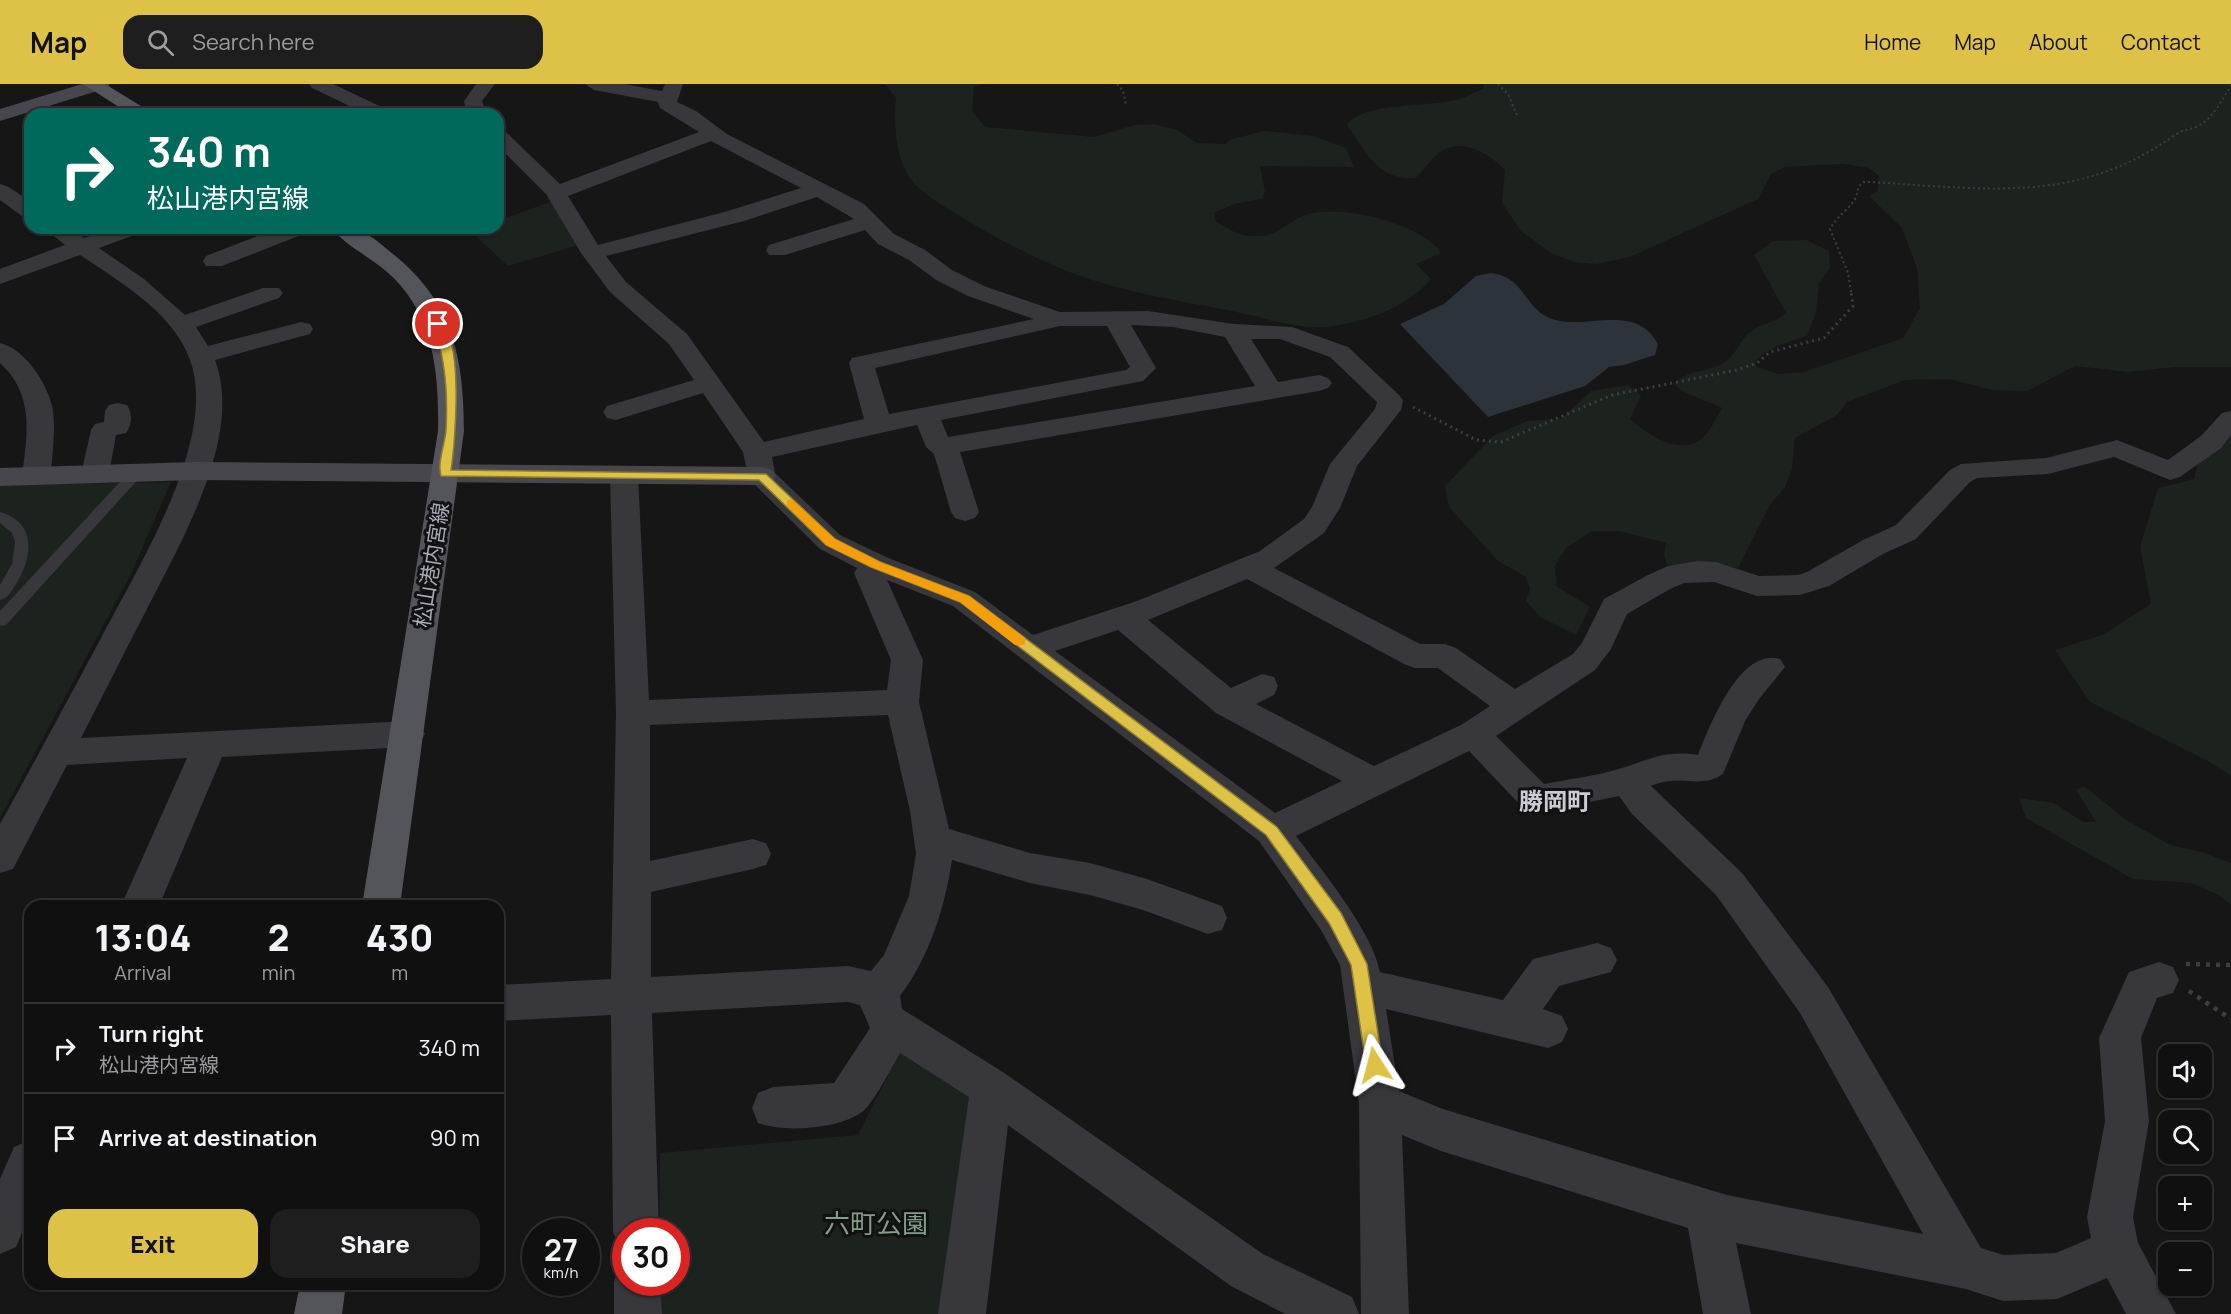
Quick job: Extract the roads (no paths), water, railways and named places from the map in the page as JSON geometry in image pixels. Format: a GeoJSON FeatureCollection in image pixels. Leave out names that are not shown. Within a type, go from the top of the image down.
{"type":"FeatureCollection","features":[{"type":"Feature","properties":{"kind":"main road"},"geometry":{"type":"LineString","coordinates":[[96,85],[134,108]]}},
{"type":"Feature","properties":{"kind":"main road","name":"松山港内宮線"},"geometry":{"type":"LineString","coordinates":[[353,234],[388,258],[428,304],[447,349],[451,374],[451,431],[382,900]]}},
{"type":"Feature","properties":{"kind":"main road"},"geometry":{"type":"LineString","coordinates":[[318,1314],[322,1290]]}},
{"type":"Feature","properties":{"kind":"street"},"geometry":{"type":"LineString","coordinates":[[318,84],[368,108]]}},
{"type":"Feature","properties":{"kind":"street"},"geometry":{"type":"LineString","coordinates":[[475,108],[473,101],[486,84]]}},
{"type":"Feature","properties":{"kind":"street"},"geometry":{"type":"LineString","coordinates":[[594,84],[672,91],[667,104],[689,115],[713,133],[856,209],[886,239],[917,255],[944,275],[976,291],[1058,319]]}},
{"type":"Feature","properties":{"kind":"street"},"geometry":{"type":"LineString","coordinates":[[0,115],[96,85]]}},
{"type":"Feature","properties":{"kind":"street"},"geometry":{"type":"LineString","coordinates":[[384,108],[396,102]]}},
{"type":"Feature","properties":{"kind":"street"},"geometry":{"type":"LineString","coordinates":[[557,193],[713,133]]}},
{"type":"Feature","properties":{"kind":"street"},"geometry":{"type":"LineString","coordinates":[[504,148],[557,193],[598,262],[618,287],[678,339],[709,383],[759,464],[830,542],[875,564],[964,599],[1272,831],[1335,918],[1359,964],[1380,1104],[1385,1314]]}},
{"type":"Feature","properties":{"kind":"street"},"geometry":{"type":"LineString","coordinates":[[598,262],[820,189]]}},
{"type":"Feature","properties":{"kind":"street"},"geometry":{"type":"LineString","coordinates":[[0,190],[24,207]]}},
{"type":"Feature","properties":{"kind":"street"},"geometry":{"type":"LineString","coordinates":[[777,250],[868,222]]}},
{"type":"Feature","properties":{"kind":"street"},"geometry":{"type":"LineString","coordinates":[[0,858],[153,567],[195,471],[209,412],[206,368],[182,324],[129,280],[63,234]]}},
{"type":"Feature","properties":{"kind":"street"},"geometry":{"type":"LineString","coordinates":[[0,277],[116,234]]}},
{"type":"Feature","properties":{"kind":"street"},"geometry":{"type":"LineString","coordinates":[[214,261],[283,234]]}},
{"type":"Feature","properties":{"kind":"street"},"geometry":{"type":"LineString","coordinates":[[598,262],[692,248]]}},
{"type":"Feature","properties":{"kind":"street"},"geometry":{"type":"LineString","coordinates":[[182,324],[271,293]]}},
{"type":"Feature","properties":{"kind":"street"},"geometry":{"type":"LineString","coordinates":[[0,477],[195,471],[624,475],[759,464],[879,424],[1134,376],[1143,368],[1115,318]]}},
{"type":"Feature","properties":{"kind":"street"},"geometry":{"type":"LineString","coordinates":[[879,424],[861,363],[1033,327],[1058,319],[1173,320],[1234,331],[1282,332],[1339,352],[1390,400],[1388,410],[1344,464],[1326,508],[1314,526],[1270,558],[1251,568],[1124,617],[1028,648]]}},
{"type":"Feature","properties":{"kind":"street"},"geometry":{"type":"LineString","coordinates":[[201,356],[302,329]]}},
{"type":"Feature","properties":{"kind":"street"},"geometry":{"type":"LineString","coordinates":[[1234,331],[1271,391]]}},
{"type":"Feature","properties":{"kind":"street"},"geometry":{"type":"LineString","coordinates":[[0,350],[15,363],[34,390],[43,416],[36,476]]}},
{"type":"Feature","properties":{"kind":"street"},"geometry":{"type":"LineString","coordinates":[[616,412],[709,383]]}},
{"type":"Feature","properties":{"kind":"street"},"geometry":{"type":"LineString","coordinates":[[926,415],[939,447],[1048,441],[1271,391],[1319,384]]}},
{"type":"Feature","properties":{"kind":"street"},"geometry":{"type":"LineString","coordinates":[[95,474],[104,430],[117,427],[118,411]]}},
{"type":"Feature","properties":{"kind":"street"},"geometry":{"type":"LineString","coordinates":[[1272,831],[1473,734],[1584,662],[1595,650],[1615,607],[1679,573],[1716,572],[1757,586],[1800,585],[1818,579],[1873,547],[1906,532],[1960,476],[1971,470],[2064,464],[2101,450],[2117,448],[2170,471],[2211,442],[2231,419]]}},
{"type":"Feature","properties":{"kind":"street"},"geometry":{"type":"LineString","coordinates":[[945,446],[965,512]]}},
{"type":"Feature","properties":{"kind":"street"},"geometry":{"type":"LineString","coordinates":[[624,475],[633,713],[631,996],[636,1218]]}},
{"type":"Feature","properties":{"kind":"street"},"geometry":{"type":"LineString","coordinates":[[773,1108],[834,1104],[849,1097],[887,1009],[899,966],[928,896],[934,854],[902,702],[907,660],[869,573],[875,564]]}},
{"type":"Feature","properties":{"kind":"street"},"geometry":{"type":"LineString","coordinates":[[1251,568],[1415,656],[1445,656],[1514,706]]}},
{"type":"Feature","properties":{"kind":"street"},"geometry":{"type":"LineString","coordinates":[[1124,617],[1228,704],[1373,782]]}},
{"type":"Feature","properties":{"kind":"street"},"geometry":{"type":"LineString","coordinates":[[1473,734],[1537,799],[1627,781],[1655,769],[1677,765],[1704,769],[1711,764],[1729,718],[1747,690],[1769,667]]}},
{"type":"Feature","properties":{"kind":"street"},"geometry":{"type":"LineString","coordinates":[[1228,704],[1262,686]]}},
{"type":"Feature","properties":{"kind":"street"},"geometry":{"type":"LineString","coordinates":[[633,713],[902,702]]}},
{"type":"Feature","properties":{"kind":"street"},"geometry":{"type":"LineString","coordinates":[[57,752],[408,734]]}},
{"type":"Feature","properties":{"kind":"street"},"geometry":{"type":"LineString","coordinates":[[143,900],[211,743]]}},
{"type":"Feature","properties":{"kind":"street"},"geometry":{"type":"LineString","coordinates":[[1627,781],[1645,804],[1729,884],[1814,1000],[1966,1266]]}},
{"type":"Feature","properties":{"kind":"street"},"geometry":{"type":"LineString","coordinates":[[932,839],[1030,868],[1090,879],[1147,895],[1208,918]]}},
{"type":"Feature","properties":{"kind":"street"},"geometry":{"type":"LineString","coordinates":[[632,881],[753,854]]}},
{"type":"Feature","properties":{"kind":"street"},"geometry":{"type":"LineString","coordinates":[[1363,986],[1530,1025],[1547,971],[1597,960]]}},
{"type":"Feature","properties":{"kind":"street"},"geometry":{"type":"LineString","coordinates":[[2152,1314],[2117,1250],[2110,1217],[2127,1121],[2120,1038],[2143,985],[2159,980]]}},
{"type":"Feature","properties":{"kind":"street"},"geometry":{"type":"LineString","coordinates":[[504,1003],[848,984],[887,1009],[991,1088],[1247,1270],[1335,1314]]}},
{"type":"Feature","properties":{"kind":"street"},"geometry":{"type":"LineString","coordinates":[[962,1314],[991,1088]]}},
{"type":"Feature","properties":{"kind":"street"},"geometry":{"type":"LineString","coordinates":[[1380,1104],[1441,1130],[1727,1218],[1966,1266],[2003,1278],[2057,1276],[2117,1250]]}},
{"type":"Feature","properties":{"kind":"street"},"geometry":{"type":"LineString","coordinates":[[0,1231],[24,1176]]}},
{"type":"Feature","properties":{"kind":"street"},"geometry":{"type":"LineString","coordinates":[[1707,1211],[1727,1314]]}},
{"type":"Feature","properties":{"kind":"street"},"geometry":{"type":"LineString","coordinates":[[637,1296],[638,1314]]}},
{"type":"Feature","properties":{"kind":"lane"},"geometry":{"type":"LineString","coordinates":[[0,621],[137,472]]}},
{"type":"Feature","properties":{"kind":"lane"},"geometry":{"type":"LineString","coordinates":[[0,517],[19,530],[24,542],[17,574],[1,594]]}},
{"type":"Feature","properties":{"kind":"lane"},"geometry":{"type":"LineString","coordinates":[[1,594],[26,593]]}},
{"type":"Feature","properties":{"kind":"district","name":"勝岡町"},"geometry":{"type":"Point","coordinates":[1555,800]}},
{"type":"Feature","properties":{"kind":"park label","name":"六町公園"},"geometry":{"type":"Point","coordinates":[876,1223]}}]}
